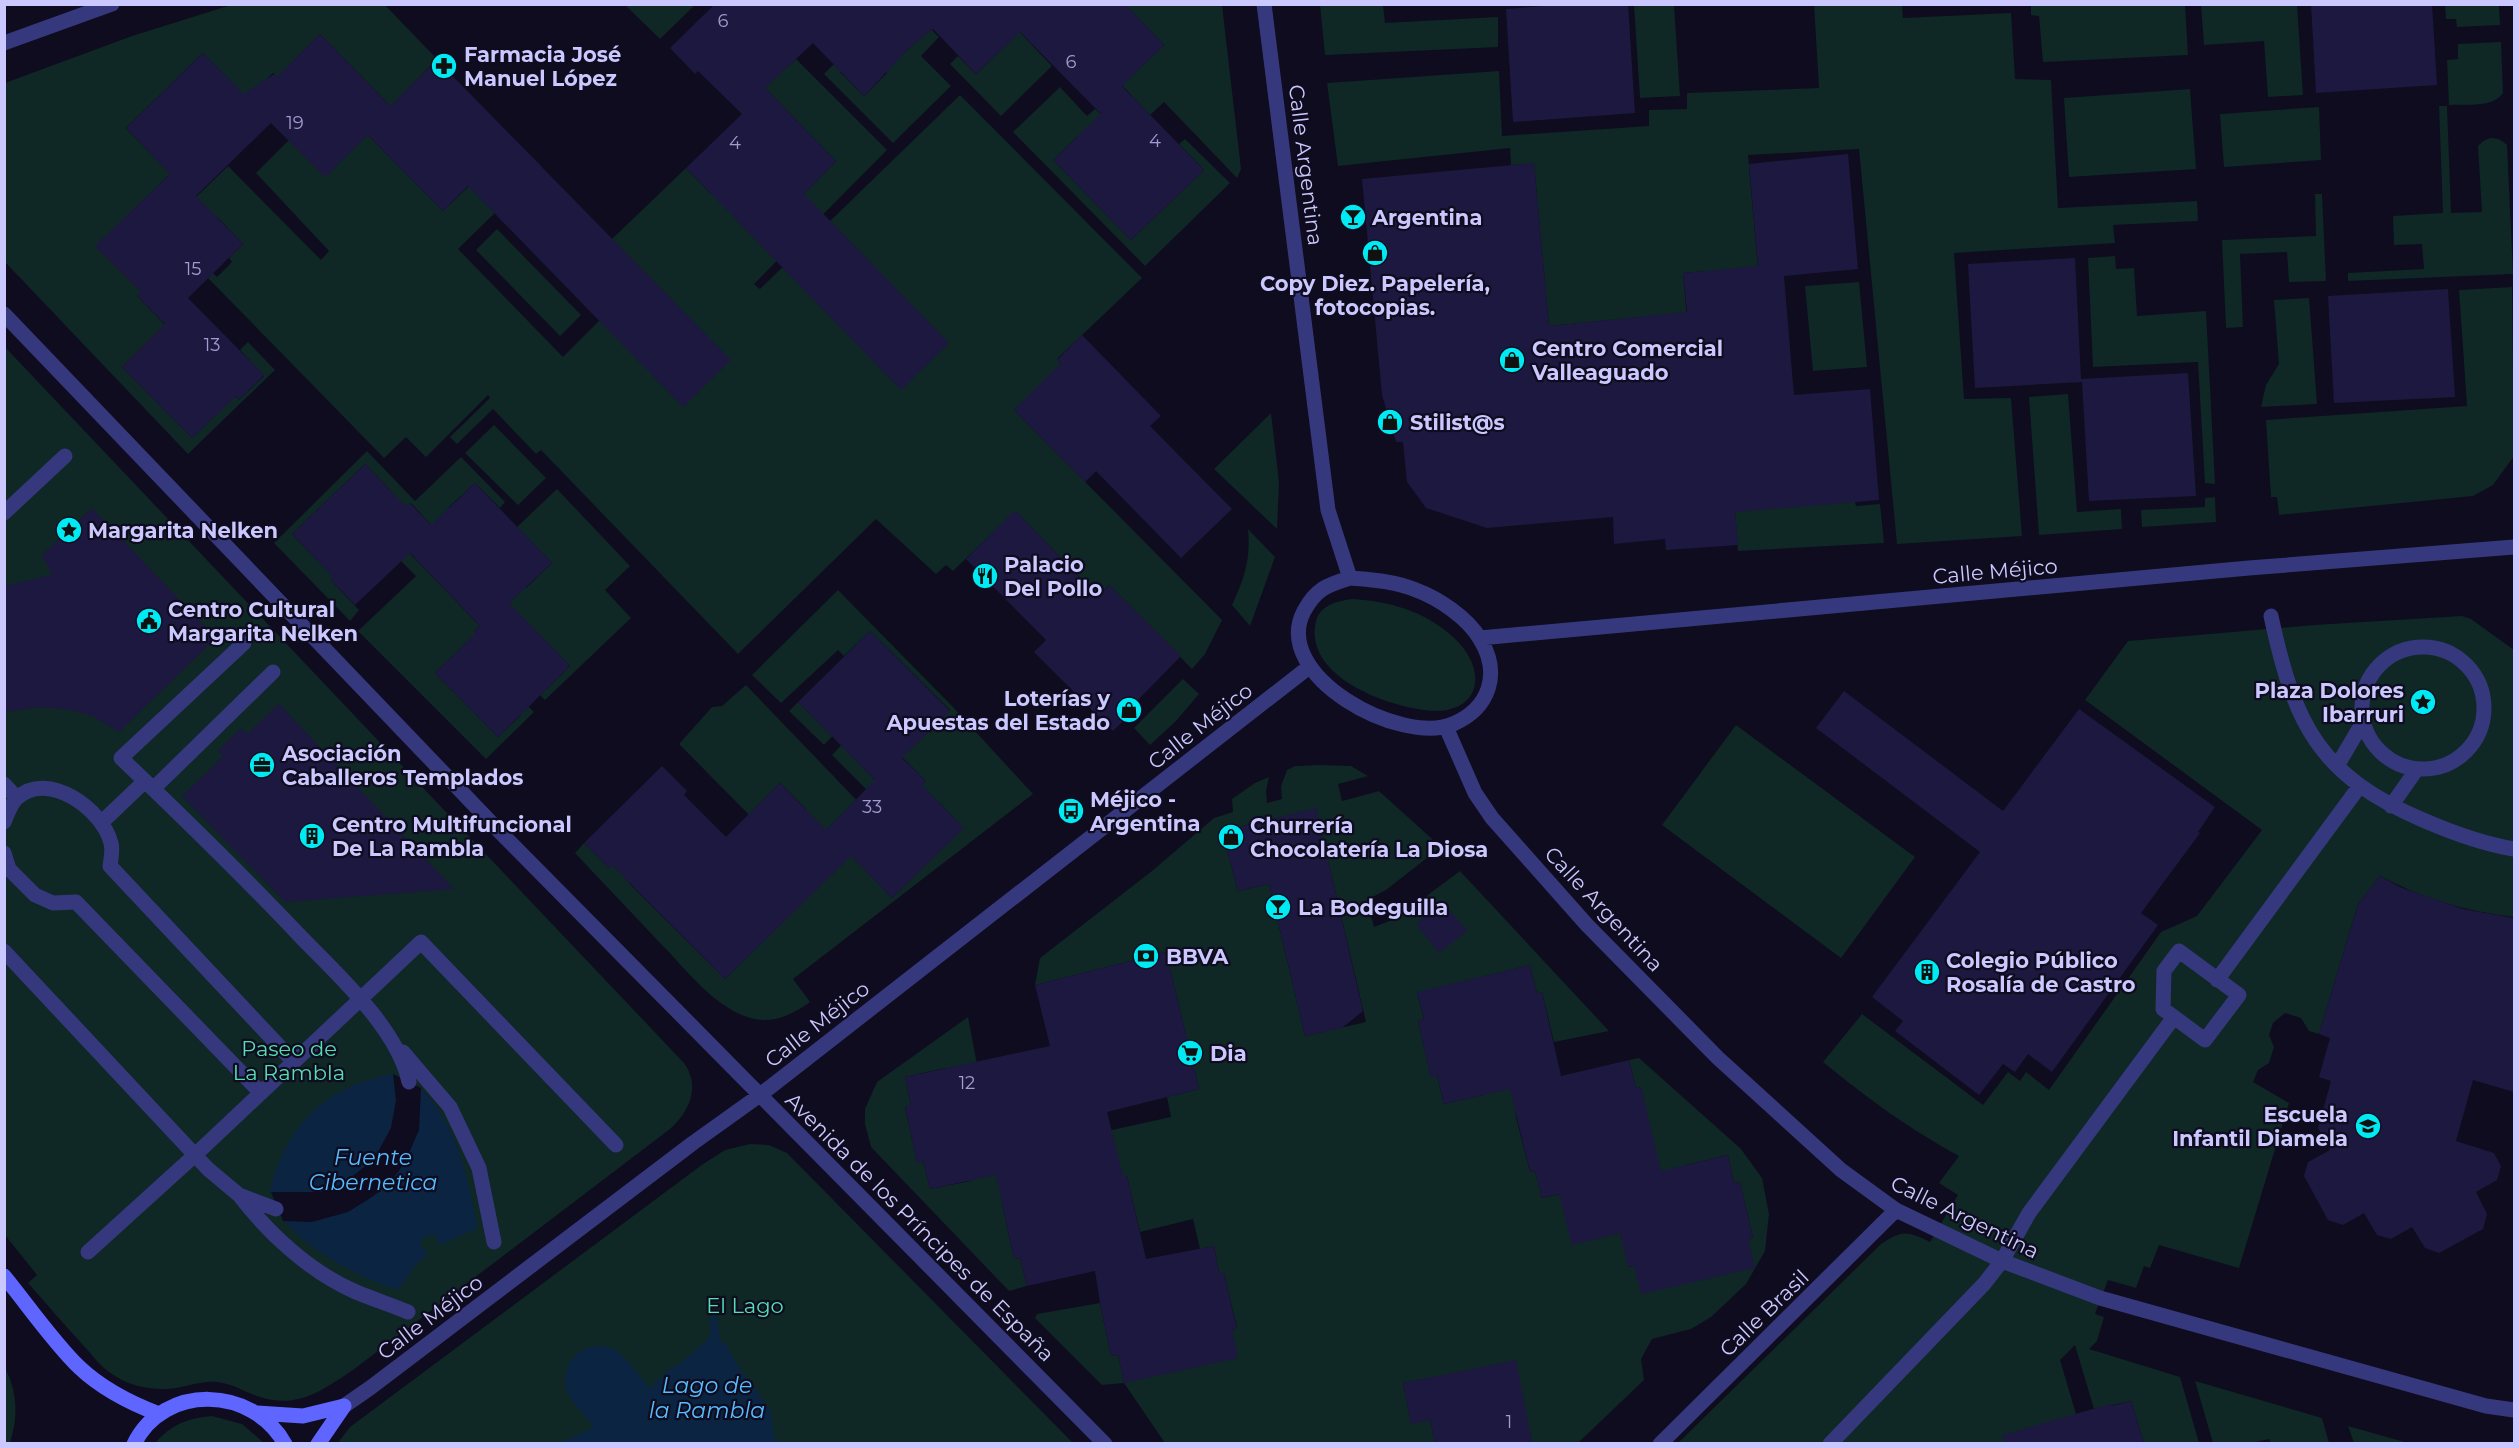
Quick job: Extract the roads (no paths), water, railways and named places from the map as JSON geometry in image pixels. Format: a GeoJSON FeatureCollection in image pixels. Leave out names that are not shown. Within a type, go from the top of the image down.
{"type":"FeatureCollection","features":[{"type":"Feature","properties":{"kind":"street"},"geometry":{"type":"LineString","coordinates":[[4,43],[112,4]]}},
{"type":"Feature","properties":{"kind":"street","name":"Calle Argentina"},"geometry":{"type":"LineString","coordinates":[[1264,4],[1328,510],[1350,578]]}},
{"type":"Feature","properties":{"kind":"street","name":"Avenida de los Príncipes de España"},"geometry":{"type":"LineString","coordinates":[[4,314],[501,833],[1105,1443]]}},
{"type":"Feature","properties":{"kind":"street"},"geometry":{"type":"LineString","coordinates":[[4,513],[65,456]]}},
{"type":"Feature","properties":{"kind":"street","name":"Calle Méjico"},"geometry":{"type":"LineString","coordinates":[[1480,638],[2284,565],[2514,547]]}},
{"type":"Feature","properties":{"kind":"street"},"geometry":{"type":"LineString","coordinates":[[1350,578],[1387,580],[1418,590],[1448,608],[1480,638],[1492,672],[1489,689],[1481,706],[1460,721],[1446,727],[1432,729],[1401,724],[1365,711],[1330,687],[1309,666],[1302,655],[1298,626],[1312,596],[1329,585],[1350,578]]}},
{"type":"Feature","properties":{"kind":"street"},"geometry":{"type":"LineString","coordinates":[[2271,616],[2282,667],[2291,695],[2317,743],[2337,766],[2359,786],[2391,806],[2454,834],[2514,849]]}},
{"type":"Feature","properties":{"kind":"street"},"geometry":{"type":"LineString","coordinates":[[244,643],[121,758],[246,879],[360,999],[386,1035],[405,1067],[409,1082]]}},
{"type":"Feature","properties":{"kind":"street"},"geometry":{"type":"LineString","coordinates":[[2424,647],[2442,651],[2459,659],[2473,673],[2481,691],[2484,711],[2480,730],[2470,747],[2455,760],[2437,768],[2417,769],[2403,766],[2378,749],[2369,737],[2363,722],[2362,704],[2366,686],[2375,670],[2389,658],[2405,650],[2424,647]]}},
{"type":"Feature","properties":{"kind":"street","name":"Calle Méjico"},"geometry":{"type":"LineString","coordinates":[[318,1443],[344,1406],[760,1095],[1309,666]]}},
{"type":"Feature","properties":{"kind":"street"},"geometry":{"type":"LineString","coordinates":[[102,822],[149,785],[273,672]]}},
{"type":"Feature","properties":{"kind":"street"},"geometry":{"type":"LineString","coordinates":[[2337,766],[2363,722]]}},
{"type":"Feature","properties":{"kind":"street","name":"Calle Argentina"},"geometry":{"type":"LineString","coordinates":[[1446,727],[1475,793],[1492,818],[1587,925],[1718,1058],[1841,1170],[1896,1210],[2002,1261],[2100,1298],[2464,1400],[2514,1410]]}},
{"type":"Feature","properties":{"kind":"street"},"geometry":{"type":"LineString","coordinates":[[2391,806],[2417,769]]}},
{"type":"Feature","properties":{"kind":"street"},"geometry":{"type":"LineString","coordinates":[[4,784],[17,798]]}},
{"type":"Feature","properties":{"kind":"street"},"geometry":{"type":"LineString","coordinates":[[2217,980],[2359,786]]}},
{"type":"Feature","properties":{"kind":"street"},"geometry":{"type":"LineString","coordinates":[[4,822],[17,798],[30,791],[48,789],[64,792],[81,802],[102,822],[112,844],[110,866],[294,1062]]}},
{"type":"Feature","properties":{"kind":"street"},"geometry":{"type":"LineString","coordinates":[[4,853],[7,871],[36,895],[53,903],[76,902],[261,1093]]}},
{"type":"Feature","properties":{"kind":"street"},"geometry":{"type":"LineString","coordinates":[[88,1252],[195,1155],[421,942],[616,1145]]}},
{"type":"Feature","properties":{"kind":"street"},"geometry":{"type":"LineString","coordinates":[[4,951],[195,1155],[239,1195],[257,1218],[280,1240],[329,1277],[354,1292],[408,1312]]}},
{"type":"Feature","properties":{"kind":"street"},"geometry":{"type":"LineString","coordinates":[[2179,951],[2238,995],[2205,1040],[2174,1017],[2163,1009],[2164,971],[2179,951]]}},
{"type":"Feature","properties":{"kind":"street"},"geometry":{"type":"LineString","coordinates":[[1830,1443],[1964,1304],[2002,1261],[2029,1213],[2174,1017]]}},
{"type":"Feature","properties":{"kind":"street"},"geometry":{"type":"LineString","coordinates":[[386,1035],[418,1066],[450,1107],[479,1168],[494,1242]]}},
{"type":"Feature","properties":{"kind":"street"},"geometry":{"type":"LineString","coordinates":[[239,1195],[276,1209]]}},
{"type":"Feature","properties":{"kind":"street","name":"Calle Brasil"},"geometry":{"type":"LineString","coordinates":[[1660,1443],[1896,1210]]}},
{"type":"Feature","properties":{"kind":"street"},"geometry":{"type":"LineString","coordinates":[[4,1276],[79,1366],[109,1390],[159,1414]]}},
{"type":"Feature","properties":{"kind":"street"},"geometry":{"type":"LineString","coordinates":[[134,1443],[147,1425],[159,1414],[190,1400],[208,1398],[225,1400],[257,1413],[270,1424],[285,1443]]}},
{"type":"Feature","properties":{"kind":"street","name":"Calle Méjico"},"geometry":{"type":"LineString","coordinates":[[257,1413],[303,1416],[344,1406]]}},
{"type":"Feature","properties":{"kind":"water","name":"Fuente Cibernetica"},"geometry":{"type":"Polygon","coordinates":[[[393,1074],[422,1090],[444,1120],[460,1154],[477,1228],[440,1245],[435,1235],[427,1235],[421,1240],[421,1247],[428,1253],[414,1267],[398,1290],[363,1276],[322,1254],[288,1225],[277,1209],[271,1193],[281,1158],[300,1125],[312,1112],[326,1101],[357,1084],[393,1074]]]}},
{"type":"Feature","properties":{"kind":"water","name":"Lago de la Rambla"},"geometry":{"type":"Polygon","coordinates":[[[711,1313],[717,1314],[720,1341],[726,1344],[738,1366],[771,1411],[774,1436],[778,1443],[560,1443],[590,1429],[599,1419],[624,1402],[642,1397],[668,1370],[680,1364],[710,1337],[711,1313]]]}},
{"type":"Feature","properties":{"kind":"waterway"},"geometry":{"type":"LineString","coordinates":[[599,1380],[620,1405]]}},
{"type":"Feature","properties":{"kind":"place","name":"Farmacia José Manuel López"},"geometry":{"type":"Point","coordinates":[444,66]}},
{"type":"Feature","properties":{"kind":"place","name":"Argentina"},"geometry":{"type":"Point","coordinates":[1353,217]}},
{"type":"Feature","properties":{"kind":"place","name":"Copy Diez. Papelería, fotocopias."},"geometry":{"type":"Point","coordinates":[1375,253]}},
{"type":"Feature","properties":{"kind":"place","name":"Centro Comercial Valleaguado"},"geometry":{"type":"Point","coordinates":[1512,360]}},
{"type":"Feature","properties":{"kind":"place","name":"Stilist@s"},"geometry":{"type":"Point","coordinates":[1390,422]}},
{"type":"Feature","properties":{"kind":"place","name":"Margarita Nelken"},"geometry":{"type":"Point","coordinates":[69,530]}},
{"type":"Feature","properties":{"kind":"place","name":"Palacio Del Pollo"},"geometry":{"type":"Point","coordinates":[985,576]}},
{"type":"Feature","properties":{"kind":"place","name":"Centro Cultural Margarita Nelken"},"geometry":{"type":"Point","coordinates":[149,621]}},
{"type":"Feature","properties":{"kind":"place","name":"Plaza Dolores Ibarruri"},"geometry":{"type":"Point","coordinates":[2423,702]}},
{"type":"Feature","properties":{"kind":"place","name":"Loterías y Apuestas del Estado"},"geometry":{"type":"Point","coordinates":[1129,710]}},
{"type":"Feature","properties":{"kind":"place","name":"Asociación Caballeros Templados"},"geometry":{"type":"Point","coordinates":[262,765]}},
{"type":"Feature","properties":{"kind":"place","name":"Méjico - Argentina"},"geometry":{"type":"Point","coordinates":[1071,811]}},
{"type":"Feature","properties":{"kind":"place","name":"Centro Multifuncional De La Rambla"},"geometry":{"type":"Point","coordinates":[312,836]}},
{"type":"Feature","properties":{"kind":"place","name":"Churrería Chocolatería La Diosa"},"geometry":{"type":"Point","coordinates":[1231,837]}},
{"type":"Feature","properties":{"kind":"place","name":"La Bodeguilla"},"geometry":{"type":"Point","coordinates":[1278,907]}},
{"type":"Feature","properties":{"kind":"place","name":"BBVA"},"geometry":{"type":"Point","coordinates":[1146,956]}},
{"type":"Feature","properties":{"kind":"place","name":"Colegio Público Rosalía de Castro"},"geometry":{"type":"Point","coordinates":[1927,972]}},
{"type":"Feature","properties":{"kind":"place","name":"Dia"},"geometry":{"type":"Point","coordinates":[1190,1053]}},
{"type":"Feature","properties":{"kind":"place","name":"Escuela Infantil Diamela"},"geometry":{"type":"Point","coordinates":[2368,1126]}},
{"type":"Feature","properties":{"kind":"park label","name":"Paseo de La Rambla"},"geometry":{"type":"Point","coordinates":[289,1060]}},
{"type":"Feature","properties":{"kind":"park label","name":"El Lago"},"geometry":{"type":"Point","coordinates":[745,1305]}}]}
